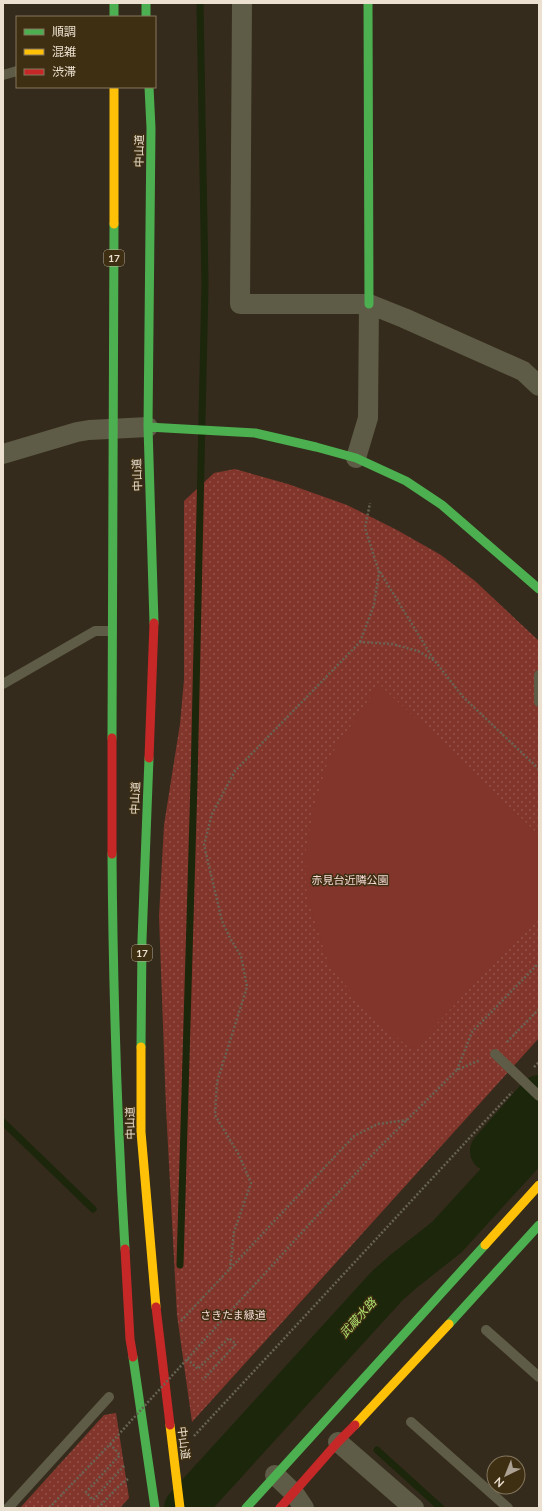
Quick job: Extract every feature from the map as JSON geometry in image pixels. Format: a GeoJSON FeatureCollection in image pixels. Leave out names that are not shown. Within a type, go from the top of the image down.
{"type":"FeatureCollection","features":[{"type":"Feature","properties":{"kind":"main road"},"geometry":{"type":"LineString","coordinates":[[114,3],[114,16]]}},
{"type":"Feature","properties":{"kind":"main road"},"geometry":{"type":"LineString","coordinates":[[146,3],[146,16]]}},
{"type":"Feature","properties":{"kind":"main road"},"geometry":{"type":"LineString","coordinates":[[368,3],[369,304]]}},
{"type":"Feature","properties":{"kind":"main road","name":"中山道"},"geometry":{"type":"LineString","coordinates":[[114,88],[112,935],[118,1137],[130,1339],[154,1504]]}},
{"type":"Feature","properties":{"kind":"main road","name":"中山道"},"geometry":{"type":"LineString","coordinates":[[150,88],[151,128],[148,427],[154,611],[142,940],[142,1132],[158,1327],[174,1458],[175,1478],[180,1508]]}},
{"type":"Feature","properties":{"kind":"main road"},"geometry":{"type":"LineString","coordinates":[[148,427],[255,433],[356,458],[406,481],[442,505],[539,589]]}},
{"type":"Feature","properties":{"kind":"main road"},"geometry":{"type":"LineString","coordinates":[[246,1508],[539,1185]]}},
{"type":"Feature","properties":{"kind":"main road"},"geometry":{"type":"LineString","coordinates":[[280,1508],[299,1500],[338,1442],[367,1414],[539,1226]]}},
{"type":"Feature","properties":{"kind":"street"},"geometry":{"type":"LineString","coordinates":[[242,3],[240,304],[369,304],[523,371],[539,386]]}},
{"type":"Feature","properties":{"kind":"street"},"geometry":{"type":"LineString","coordinates":[[356,458],[368,418],[369,304]]}},
{"type":"Feature","properties":{"kind":"street"},"geometry":{"type":"LineString","coordinates":[[3,454],[76,432],[113,428],[148,427]]}},
{"type":"Feature","properties":{"kind":"street"},"geometry":{"type":"LineString","coordinates":[[338,1442],[414,1508]]}},
{"type":"Feature","properties":{"kind":"street"},"geometry":{"type":"LineString","coordinates":[[275,1475],[299,1500]]}},
{"type":"Feature","properties":{"kind":"lane"},"geometry":{"type":"LineString","coordinates":[[3,75],[16,71]]}},
{"type":"Feature","properties":{"kind":"lane"},"geometry":{"type":"LineString","coordinates":[[3,684],[96,631],[112,631]]}},
{"type":"Feature","properties":{"kind":"lane"},"geometry":{"type":"LineString","coordinates":[[539,675],[539,702]]}},
{"type":"Feature","properties":{"kind":"lane"},"geometry":{"type":"LineString","coordinates":[[495,1054],[539,1096]]}},
{"type":"Feature","properties":{"kind":"lane"},"geometry":{"type":"LineString","coordinates":[[486,1330],[539,1377]]}},
{"type":"Feature","properties":{"kind":"lane"},"geometry":{"type":"LineString","coordinates":[[8,1508],[109,1397]]}},
{"type":"Feature","properties":{"kind":"lane"},"geometry":{"type":"LineString","coordinates":[[411,1422],[508,1508]]}},
{"type":"Feature","properties":{"kind":"path"},"geometry":{"type":"LineString","coordinates":[[370,503],[365,528],[379,572],[434,661],[462,697],[539,769]]}},
{"type":"Feature","properties":{"kind":"path"},"geometry":{"type":"LineString","coordinates":[[230,1269],[234,1232],[251,1183],[239,1155],[215,1115],[216,1082],[247,987],[241,956],[222,921],[204,845],[212,814],[235,771],[360,642],[374,605],[379,572]]}},
{"type":"Feature","properties":{"kind":"path"},"geometry":{"type":"LineString","coordinates":[[360,642],[392,644],[418,651],[434,661]]}},
{"type":"Feature","properties":{"kind":"path"},"geometry":{"type":"LineString","coordinates":[[457,1070],[472,1032],[539,962]]}},
{"type":"Feature","properties":{"kind":"path"},"geometry":{"type":"LineString","coordinates":[[49,1508],[110,1444],[371,1157],[407,1120],[457,1070],[495,1054],[539,1009]]}},
{"type":"Feature","properties":{"kind":"path"},"geometry":{"type":"LineString","coordinates":[[193,1437],[522,1080]]}},
{"type":"Feature","properties":{"kind":"path"},"geometry":{"type":"LineString","coordinates":[[179,1323],[354,1136],[378,1124],[407,1120]]}},
{"type":"Feature","properties":{"kind":"path"},"geometry":{"type":"LineString","coordinates":[[187,1359],[198,1369],[229,1338],[236,1344],[203,1380]]}},
{"type":"Feature","properties":{"kind":"path"},"geometry":{"type":"LineString","coordinates":[[110,1444],[120,1454],[86,1492],[93,1500],[123,1467]]}},
{"type":"Feature","properties":{"kind":"path"},"geometry":{"type":"LineString","coordinates":[[98,1508],[120,1485],[131,1477]]}},
{"type":"Feature","properties":{"kind":"green space","name":"赤見台近隣公園"},"geometry":{"type":"Polygon","coordinates":[[[235,469],[288,484],[347,505],[397,530],[441,555],[475,581],[539,641],[539,1038],[192,1422],[177,1315],[166,1108],[159,916],[164,825],[180,724],[184,680],[184,501],[214,473],[235,469]]]}},
{"type":"Feature","properties":{"kind":"green space"},"geometry":{"type":"Polygon","coordinates":[[[379,684],[539,835],[539,915],[412,1050],[369,1014],[329,965],[307,898],[305,855],[314,806],[329,758],[379,684]]]}},
{"type":"Feature","properties":{"kind":"green space"},"geometry":{"type":"Polygon","coordinates":[[[116,1413],[129,1498],[120,1508],[20,1508],[104,1415],[116,1413]]]}},
{"type":"Feature","properties":{"kind":"waterway"},"geometry":{"type":"LineString","coordinates":[[180,1265],[194,782],[205,284],[200,3]]}},
{"type":"Feature","properties":{"kind":"waterway"},"geometry":{"type":"LineString","coordinates":[[491,1151],[539,1096]]}},
{"type":"Feature","properties":{"kind":"waterway"},"geometry":{"type":"LineString","coordinates":[[3,1122],[93,1209]]}},
{"type":"Feature","properties":{"kind":"waterway","name":"武蔵水路"},"geometry":{"type":"LineString","coordinates":[[185,1508],[387,1286],[447,1237],[539,1136]]}},
{"type":"Feature","properties":{"kind":"waterway"},"geometry":{"type":"LineString","coordinates":[[377,1450],[441,1508]]}},
{"type":"Feature","properties":{"kind":"traffic: fast"},"geometry":{"type":"LineString","coordinates":[[114,3],[114,16]]}},
{"type":"Feature","properties":{"kind":"traffic: fast"},"geometry":{"type":"LineString","coordinates":[[146,3],[146,16]]}},
{"type":"Feature","properties":{"kind":"traffic: fast"},"geometry":{"type":"LineString","coordinates":[[368,3],[369,304]]}},
{"type":"Feature","properties":{"kind":"traffic: fast"},"geometry":{"type":"LineString","coordinates":[[149,88],[151,128],[148,427],[154,623]]}},
{"type":"Feature","properties":{"kind":"traffic: fast"},"geometry":{"type":"LineString","coordinates":[[112,738],[114,224]]}},
{"type":"Feature","properties":{"kind":"traffic: fast"},"geometry":{"type":"LineString","coordinates":[[148,427],[255,433],[356,458],[406,481],[442,505],[539,589]]}},
{"type":"Feature","properties":{"kind":"traffic: fast"},"geometry":{"type":"LineString","coordinates":[[141,1047],[142,940],[149,758]]}},
{"type":"Feature","properties":{"kind":"traffic: fast"},"geometry":{"type":"LineString","coordinates":[[112,854],[116,1052],[125,1249]]}},
{"type":"Feature","properties":{"kind":"traffic: fast"},"geometry":{"type":"LineString","coordinates":[[449,1324],[539,1225]]}},
{"type":"Feature","properties":{"kind":"traffic: fast"},"geometry":{"type":"LineString","coordinates":[[246,1508],[485,1245]]}},
{"type":"Feature","properties":{"kind":"traffic: fast"},"geometry":{"type":"LineString","coordinates":[[133,1357],[155,1508]]}},
{"type":"Feature","properties":{"kind":"traffic: slow"},"geometry":{"type":"LineString","coordinates":[[114,88],[114,224]]}},
{"type":"Feature","properties":{"kind":"traffic: slow"},"geometry":{"type":"LineString","coordinates":[[141,1047],[141,1132],[156,1307]]}},
{"type":"Feature","properties":{"kind":"traffic: slow"},"geometry":{"type":"LineString","coordinates":[[485,1245],[539,1185]]}},
{"type":"Feature","properties":{"kind":"traffic: slow"},"geometry":{"type":"LineString","coordinates":[[355,1425],[449,1324]]}},
{"type":"Feature","properties":{"kind":"traffic: slow"},"geometry":{"type":"LineString","coordinates":[[170,1425],[180,1508]]}},
{"type":"Feature","properties":{"kind":"traffic: jam"},"geometry":{"type":"LineString","coordinates":[[149,758],[154,623]]}},
{"type":"Feature","properties":{"kind":"traffic: jam"},"geometry":{"type":"LineString","coordinates":[[112,738],[112,854]]}},
{"type":"Feature","properties":{"kind":"traffic: jam"},"geometry":{"type":"LineString","coordinates":[[125,1249],[130,1339],[133,1357]]}},
{"type":"Feature","properties":{"kind":"traffic: jam"},"geometry":{"type":"LineString","coordinates":[[156,1307],[170,1425]]}},
{"type":"Feature","properties":{"kind":"traffic: jam"},"geometry":{"type":"LineString","coordinates":[[280,1508],[338,1442],[355,1425]]}},
{"type":"Feature","properties":{"kind":"park label","name":"さきたま緑道"},"geometry":{"type":"Point","coordinates":[233,1315]}}]}
